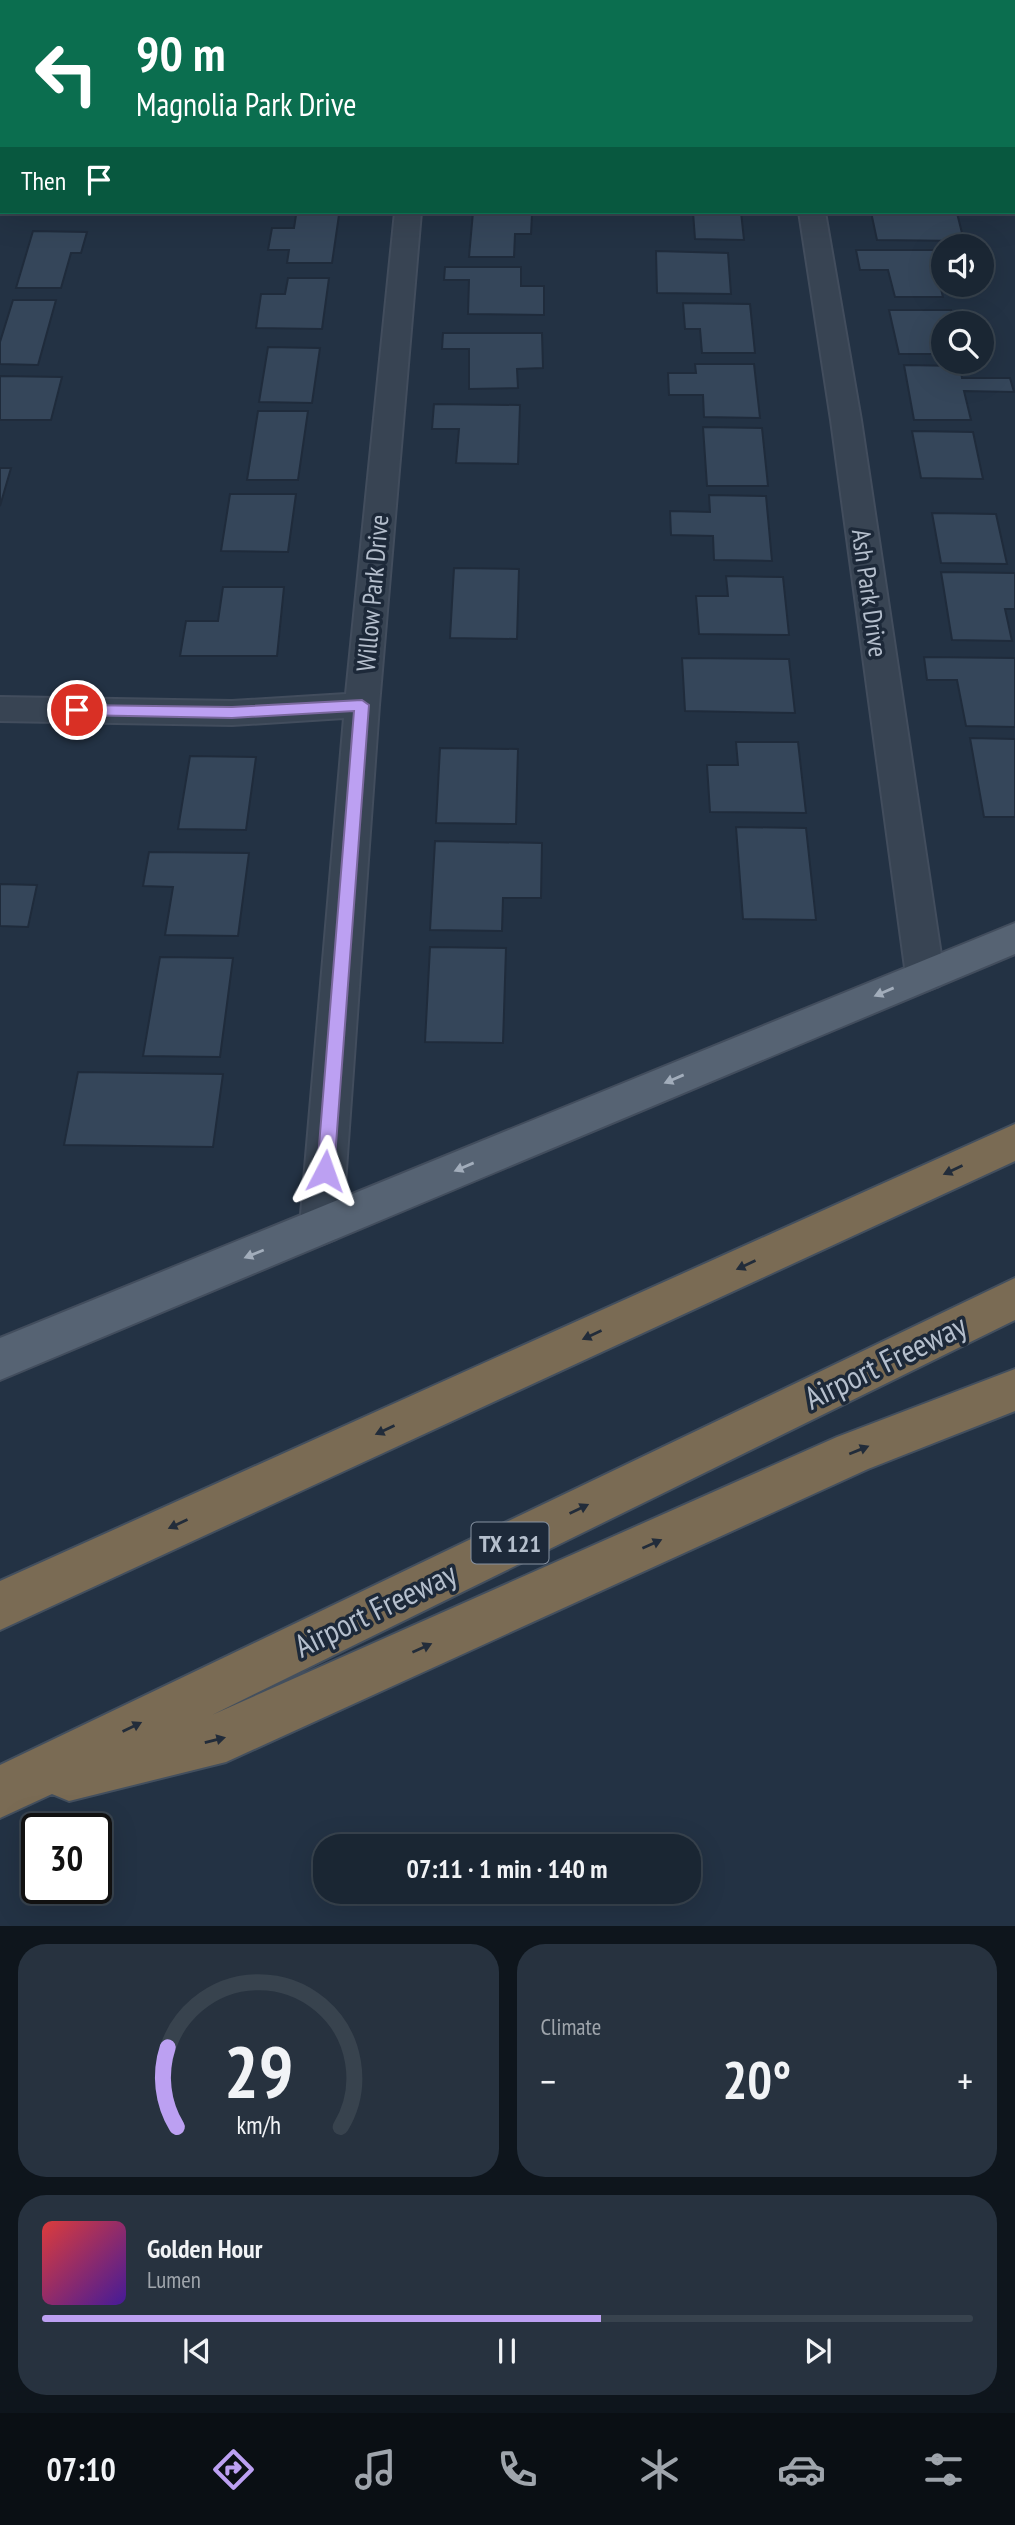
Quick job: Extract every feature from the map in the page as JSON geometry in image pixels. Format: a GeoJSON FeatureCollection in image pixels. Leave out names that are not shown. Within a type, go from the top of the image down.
{"type":"FeatureCollection","features":[{"type":"Feature","properties":{"kind":"highway"},"geometry":{"type":"LineString","coordinates":[[0,1606],[1015,1143]]}},
{"type":"Feature","properties":{"kind":"highway","name":"Airport Freeway"},"geometry":{"type":"LineString","coordinates":[[3,1791],[1015,1298]]}},
{"type":"Feature","properties":{"kind":"highway"},"geometry":{"type":"LineString","coordinates":[[3,1791],[226,1737],[853,1452],[1015,1390]]}},
{"type":"Feature","properties":{"kind":"main road"},"geometry":{"type":"LineString","coordinates":[[0,1359],[1015,938]]}},
{"type":"Feature","properties":{"kind":"street","name":"Willow Park Drive"},"geometry":{"type":"LineString","coordinates":[[321,1226],[362,705],[408,214]]}},
{"type":"Feature","properties":{"kind":"street","name":"Ash Park Drive"},"geometry":{"type":"LineString","coordinates":[[812,214],[846,420],[925,975]]}},
{"type":"Feature","properties":{"kind":"street"},"geometry":{"type":"LineString","coordinates":[[0,709],[232,713],[362,705]]}},
{"type":"Feature","properties":{"kind":"building"},"geometry":{"type":"Polygon","coordinates":[[[473,214],[532,214],[531,234],[515,234],[514,257],[469,257],[473,214]]]}},
{"type":"Feature","properties":{"kind":"building"},"geometry":{"type":"Polygon","coordinates":[[[693,214],[741,214],[744,240],[695,239],[693,214]]]}},
{"type":"Feature","properties":{"kind":"building"},"geometry":{"type":"Polygon","coordinates":[[[871,214],[957,214],[962,234],[931,234],[931,241],[877,240],[871,214]]]}},
{"type":"Feature","properties":{"kind":"building"},"geometry":{"type":"Polygon","coordinates":[[[296,215],[339,215],[332,263],[287,263],[289,250],[268,250],[272,228],[294,228],[296,215]]]}},
{"type":"Feature","properties":{"kind":"building"},"geometry":{"type":"Polygon","coordinates":[[[33,231],[87,232],[81,253],[71,253],[61,288],[16,288],[33,231]]]}},
{"type":"Feature","properties":{"kind":"building"},"geometry":{"type":"Polygon","coordinates":[[[856,250],[931,250],[931,297],[895,297],[888,270],[860,270],[856,250]]]}},
{"type":"Feature","properties":{"kind":"building"},"geometry":{"type":"Polygon","coordinates":[[[656,251],[728,253],[731,294],[657,293],[656,251]]]}},
{"type":"Feature","properties":{"kind":"building"},"geometry":{"type":"Polygon","coordinates":[[[445,267],[521,267],[521,286],[544,286],[544,315],[468,314],[469,280],[444,280],[445,267]]]}},
{"type":"Feature","properties":{"kind":"building"},"geometry":{"type":"Polygon","coordinates":[[[288,278],[329,278],[322,329],[256,328],[261,294],[285,294],[288,278]]]}},
{"type":"Feature","properties":{"kind":"building"},"geometry":{"type":"Polygon","coordinates":[[[13,300],[56,300],[38,365],[0,364],[0,342],[13,300]]]}},
{"type":"Feature","properties":{"kind":"building"},"geometry":{"type":"Polygon","coordinates":[[[683,303],[750,304],[755,353],[702,353],[700,329],[685,329],[683,303]]]}},
{"type":"Feature","properties":{"kind":"building"},"geometry":{"type":"Polygon","coordinates":[[[889,310],[951,310],[931,311],[931,354],[899,354],[889,310]]]}},
{"type":"Feature","properties":{"kind":"building"},"geometry":{"type":"Polygon","coordinates":[[[443,333],[542,333],[543,368],[517,369],[518,388],[469,389],[469,349],[442,349],[443,333]]]}},
{"type":"Feature","properties":{"kind":"building"},"geometry":{"type":"Polygon","coordinates":[[[268,347],[320,348],[312,403],[259,402],[268,347]]]}},
{"type":"Feature","properties":{"kind":"building"},"geometry":{"type":"Polygon","coordinates":[[[695,364],[754,364],[760,418],[704,417],[703,395],[669,395],[668,373],[696,373],[695,364]]]}},
{"type":"Feature","properties":{"kind":"building"},"geometry":{"type":"Polygon","coordinates":[[[904,365],[931,365],[931,374],[961,374],[962,378],[1010,378],[1014,392],[964,391],[971,420],[914,420],[904,365]]]}},
{"type":"Feature","properties":{"kind":"building"},"geometry":{"type":"Polygon","coordinates":[[[0,376],[62,377],[51,420],[0,420],[0,376]]]}},
{"type":"Feature","properties":{"kind":"building"},"geometry":{"type":"Polygon","coordinates":[[[434,404],[520,405],[518,464],[456,463],[459,429],[432,429],[434,404]]]}},
{"type":"Feature","properties":{"kind":"building"},"geometry":{"type":"Polygon","coordinates":[[[258,411],[308,411],[298,480],[247,480],[258,411]]]}},
{"type":"Feature","properties":{"kind":"building"},"geometry":{"type":"Polygon","coordinates":[[[703,427],[762,428],[768,486],[707,486],[703,427]]]}},
{"type":"Feature","properties":{"kind":"building"},"geometry":{"type":"Polygon","coordinates":[[[912,431],[973,432],[983,479],[921,478],[912,431]]]}},
{"type":"Feature","properties":{"kind":"building"},"geometry":{"type":"Polygon","coordinates":[[[0,468],[11,468],[0,506],[0,468]]]}},
{"type":"Feature","properties":{"kind":"building"},"geometry":{"type":"Polygon","coordinates":[[[230,494],[296,494],[288,552],[221,551],[230,494]]]}},
{"type":"Feature","properties":{"kind":"building"},"geometry":{"type":"Polygon","coordinates":[[[709,495],[766,496],[772,561],[714,560],[713,536],[671,535],[670,511],[710,512],[709,495]]]}},
{"type":"Feature","properties":{"kind":"building"},"geometry":{"type":"Polygon","coordinates":[[[932,513],[996,514],[1007,564],[941,563],[932,513]]]}},
{"type":"Feature","properties":{"kind":"building"},"geometry":{"type":"Polygon","coordinates":[[[454,568],[519,569],[517,639],[450,638],[454,568]]]}},
{"type":"Feature","properties":{"kind":"building"},"geometry":{"type":"Polygon","coordinates":[[[941,572],[1015,573],[1015,609],[1005,609],[1012,641],[952,640],[941,572]]]}},
{"type":"Feature","properties":{"kind":"building"},"geometry":{"type":"Polygon","coordinates":[[[726,576],[783,577],[789,635],[699,634],[696,596],[728,596],[726,576]]]}},
{"type":"Feature","properties":{"kind":"building"},"geometry":{"type":"Polygon","coordinates":[[[223,587],[284,587],[277,656],[180,656],[186,621],[218,621],[223,587]]]}},
{"type":"Feature","properties":{"kind":"building"},"geometry":{"type":"Polygon","coordinates":[[[924,657],[1015,658],[1015,727],[966,726],[957,680],[927,680],[924,657]]]}},
{"type":"Feature","properties":{"kind":"building"},"geometry":{"type":"Polygon","coordinates":[[[682,658],[789,659],[795,713],[685,711],[682,658]]]}},
{"type":"Feature","properties":{"kind":"building"},"geometry":{"type":"Polygon","coordinates":[[[970,738],[1015,739],[1015,817],[984,817],[970,738]]]}},
{"type":"Feature","properties":{"kind":"building"},"geometry":{"type":"Polygon","coordinates":[[[736,742],[798,742],[806,813],[710,812],[707,765],[738,765],[736,742]]]}},
{"type":"Feature","properties":{"kind":"building"},"geometry":{"type":"Polygon","coordinates":[[[440,748],[518,749],[516,824],[436,823],[440,748]]]}},
{"type":"Feature","properties":{"kind":"building"},"geometry":{"type":"Polygon","coordinates":[[[190,756],[256,757],[246,830],[178,829],[190,756]]]}},
{"type":"Feature","properties":{"kind":"building"},"geometry":{"type":"Polygon","coordinates":[[[736,827],[806,828],[816,920],[743,919],[736,827]]]}},
{"type":"Feature","properties":{"kind":"building"},"geometry":{"type":"Polygon","coordinates":[[[435,841],[542,843],[541,898],[503,898],[502,931],[430,930],[435,841]]]}},
{"type":"Feature","properties":{"kind":"building"},"geometry":{"type":"Polygon","coordinates":[[[149,852],[249,853],[238,936],[165,935],[173,887],[143,886],[149,852]]]}},
{"type":"Feature","properties":{"kind":"building"},"geometry":{"type":"Polygon","coordinates":[[[0,884],[37,885],[28,927],[0,926],[0,884]]]}},
{"type":"Feature","properties":{"kind":"building"},"geometry":{"type":"Polygon","coordinates":[[[430,947],[506,948],[503,1043],[425,1042],[430,947]]]}},
{"type":"Feature","properties":{"kind":"building"},"geometry":{"type":"Polygon","coordinates":[[[160,957],[233,958],[220,1057],[143,1056],[160,957]]]}},
{"type":"Feature","properties":{"kind":"building"},"geometry":{"type":"Polygon","coordinates":[[[78,1072],[223,1074],[213,1147],[64,1145],[78,1072]]]}},
{"type":"Feature","properties":{"kind":"route"},"geometry":{"type":"LineString","coordinates":[[77,710],[232,713],[362,705],[325,1171]]}}]}
